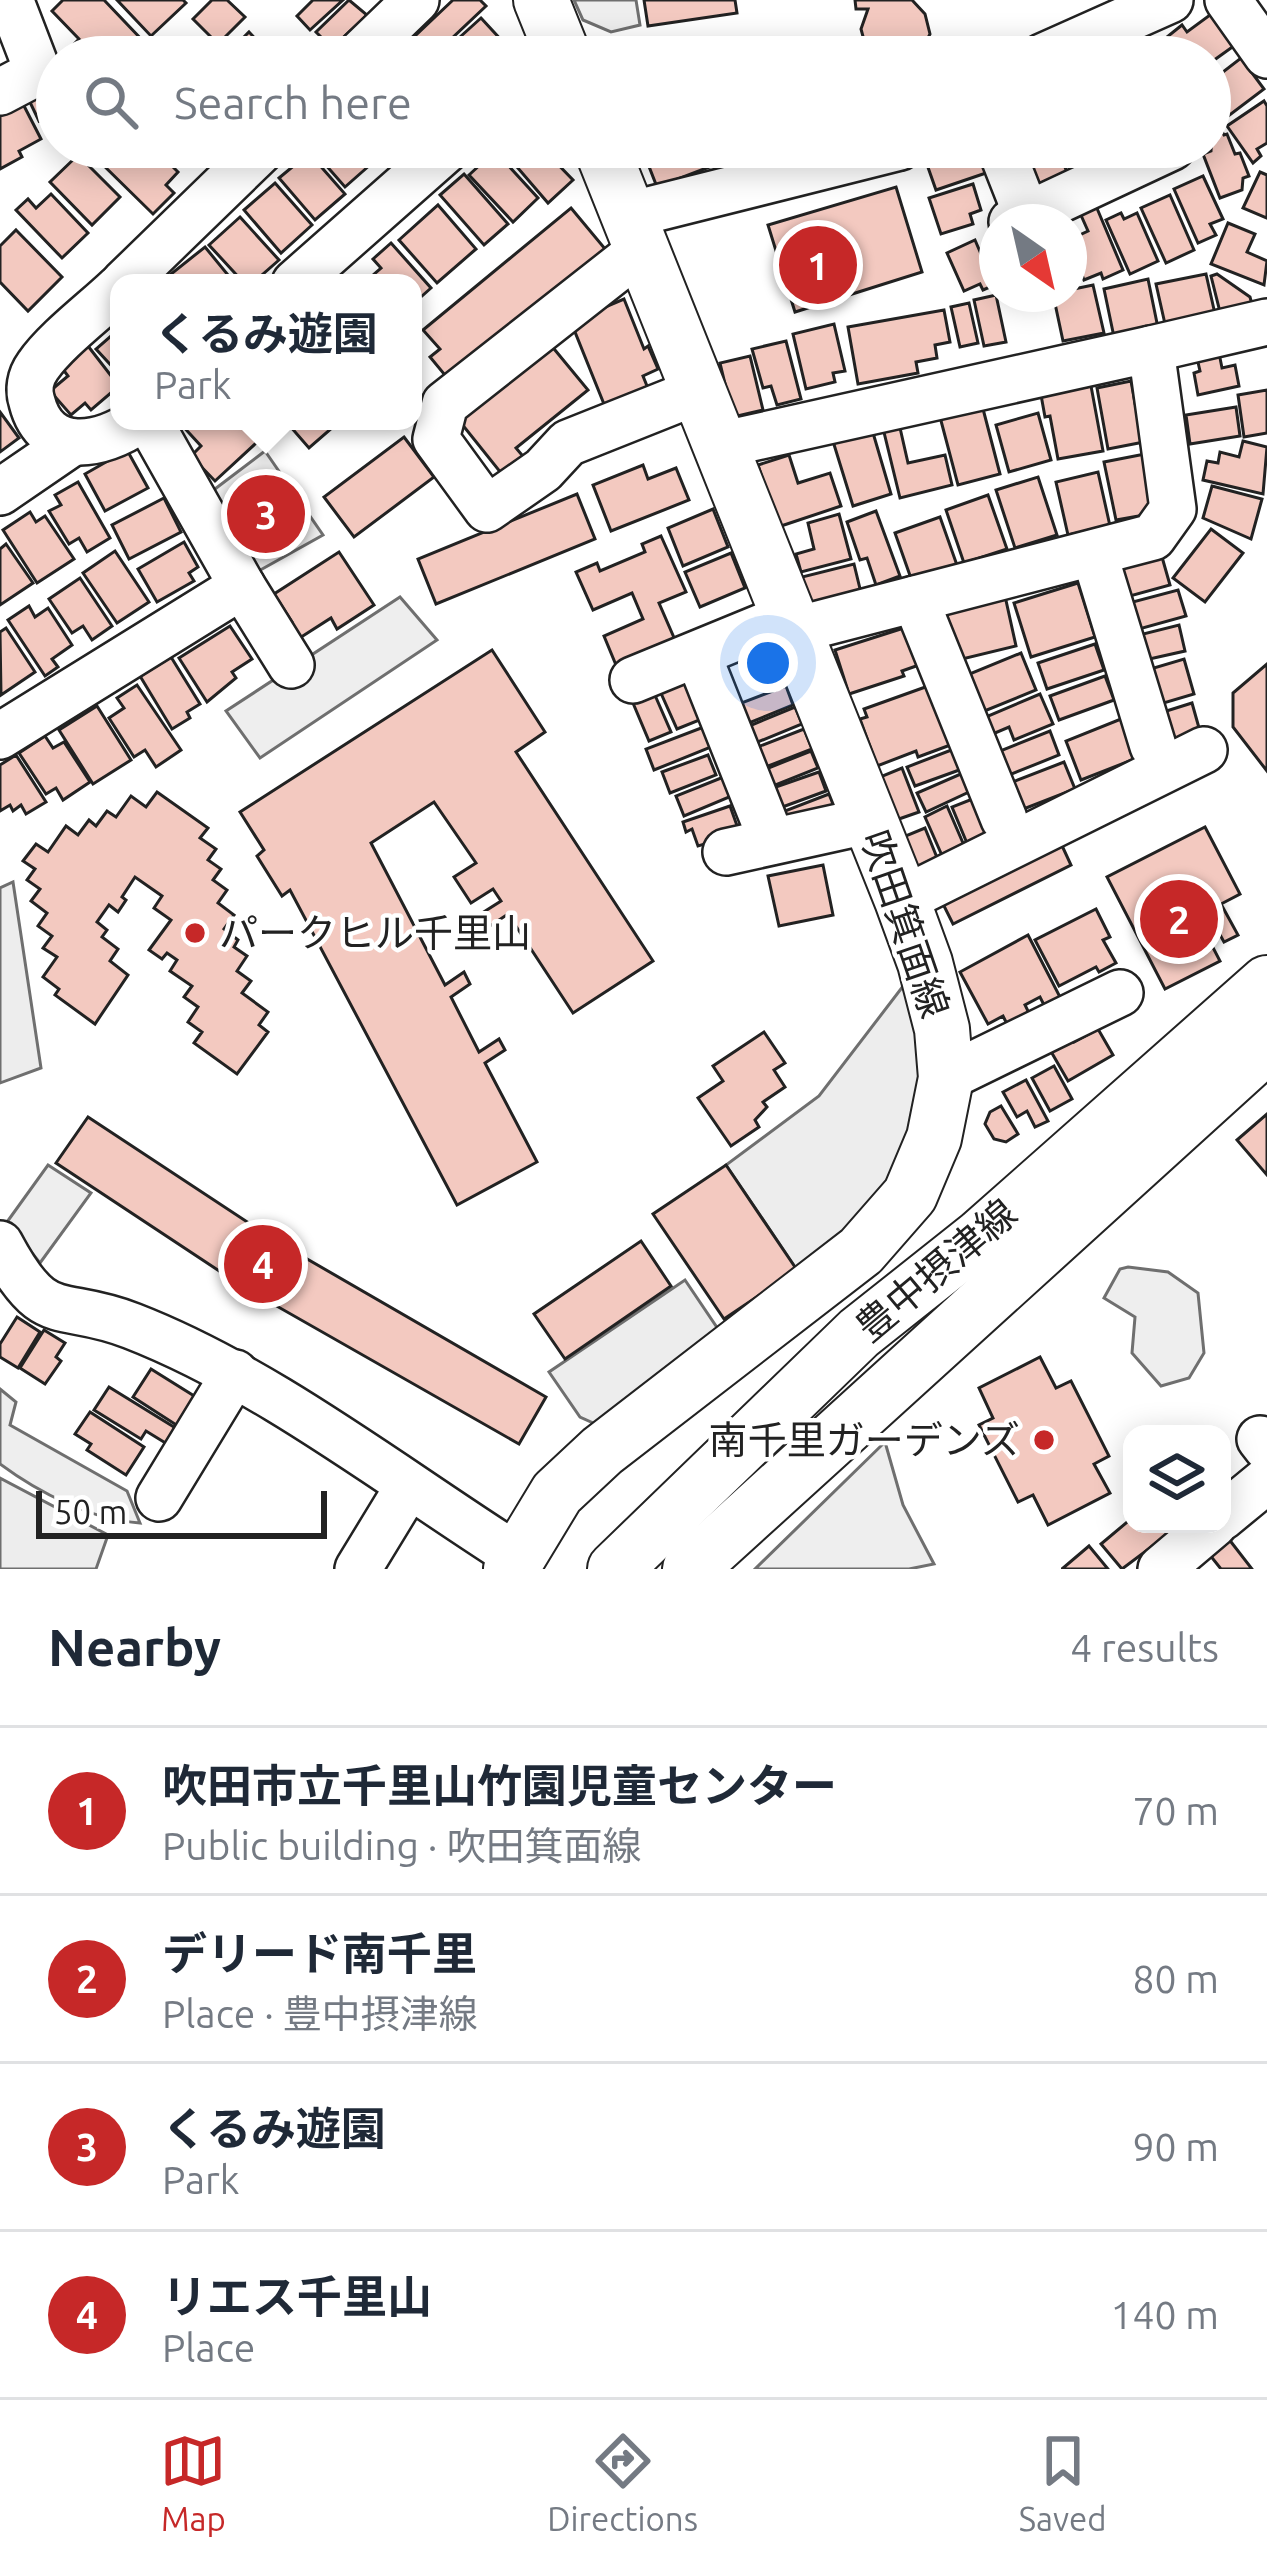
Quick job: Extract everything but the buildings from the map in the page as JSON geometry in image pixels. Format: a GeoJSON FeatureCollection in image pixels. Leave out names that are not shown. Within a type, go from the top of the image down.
{"type":"FeatureCollection","features":[{"type":"Feature","properties":{"kind":"main road","name":"吹田箕面線"},"geometry":{"type":"LineString","coordinates":[[514,1563],[557,1493],[602,1451],[861,1251],[910,1195],[934,1138],[946,1078],[942,1029],[902,900],[609,168]]}},
{"type":"Feature","properties":{"kind":"main road","name":"豊中摂津線"},"geometry":{"type":"LineString","coordinates":[[615,1569],[859,1334],[980,1237],[1267,982]]}},
{"type":"Feature","properties":{"kind":"main road","name":"豊中摂津線"},"geometry":{"type":"LineString","coordinates":[[690,1569],[1267,1045]]}},
{"type":"Feature","properties":{"kind":"street"},"geometry":{"type":"LineString","coordinates":[[379,36],[416,0]]}},
{"type":"Feature","properties":{"kind":"street"},"geometry":{"type":"LineString","coordinates":[[1089,36],[1170,0]]}},
{"type":"Feature","properties":{"kind":"street"},"geometry":{"type":"LineString","coordinates":[[1228,0],[1267,55]]}},
{"type":"Feature","properties":{"kind":"street"},"geometry":{"type":"LineString","coordinates":[[15,2],[36,66]]}},
{"type":"Feature","properties":{"kind":"street"},"geometry":{"type":"LineString","coordinates":[[0,92],[36,73]]}},
{"type":"Feature","properties":{"kind":"street"},"geometry":{"type":"LineString","coordinates":[[132,274],[242,168]]}},
{"type":"Feature","properties":{"kind":"street"},"geometry":{"type":"LineString","coordinates":[[305,274],[425,168]]}},
{"type":"Feature","properties":{"kind":"street"},"geometry":{"type":"LineString","coordinates":[[696,392],[568,443],[543,470],[487,509],[436,439],[445,404],[635,232],[764,168]]}},
{"type":"Feature","properties":{"kind":"street"},"geometry":{"type":"LineString","coordinates":[[1002,168],[1005,204]]}},
{"type":"Feature","properties":{"kind":"street"},"geometry":{"type":"LineString","coordinates":[[1051,204],[1128,168]]}},
{"type":"Feature","properties":{"kind":"street"},"geometry":{"type":"LineString","coordinates":[[74,442],[49,432],[14,387],[110,296]]}},
{"type":"Feature","properties":{"kind":"street"},"geometry":{"type":"LineString","coordinates":[[720,445],[1267,322]]}},
{"type":"Feature","properties":{"kind":"street"},"geometry":{"type":"LineString","coordinates":[[633,680],[767,626],[811,626],[1153,537],[1174,508],[1151,349]]}},
{"type":"Feature","properties":{"kind":"street"},"geometry":{"type":"LineString","coordinates":[[0,492],[74,442],[115,437],[125,430]]}},
{"type":"Feature","properties":{"kind":"street"},"geometry":{"type":"LineString","coordinates":[[154,430],[291,665]]}},
{"type":"Feature","properties":{"kind":"street"},"geometry":{"type":"LineString","coordinates":[[1094,553],[1153,746]]}},
{"type":"Feature","properties":{"kind":"street"},"geometry":{"type":"LineString","coordinates":[[0,736],[242,586]]}},
{"type":"Feature","properties":{"kind":"street"},"geometry":{"type":"LineString","coordinates":[[915,599],[1004,819]]}},
{"type":"Feature","properties":{"kind":"street"},"geometry":{"type":"LineString","coordinates":[[698,655],[772,842]]}},
{"type":"Feature","properties":{"kind":"street"},"geometry":{"type":"LineString","coordinates":[[902,900],[1204,750]]}},
{"type":"Feature","properties":{"kind":"street"},"geometry":{"type":"LineString","coordinates":[[725,852],[871,820]]}},
{"type":"Feature","properties":{"kind":"street"},"geometry":{"type":"LineString","coordinates":[[946,1078],[1120,993]]}},
{"type":"Feature","properties":{"kind":"street"},"geometry":{"type":"LineString","coordinates":[[0,1244],[32,1293],[54,1310],[127,1324],[235,1373],[514,1563]]}},
{"type":"Feature","properties":{"kind":"street"},"geometry":{"type":"LineString","coordinates":[[159,1498],[235,1373]]}},
{"type":"Feature","properties":{"kind":"street"},"geometry":{"type":"LineString","coordinates":[[1231,1504],[1265,1456]]}},
{"type":"Feature","properties":{"kind":"street"},"geometry":{"type":"LineString","coordinates":[[358,1569],[408,1487]]}},
{"type":"Feature","properties":{"kind":"street"},"geometry":{"type":"LineString","coordinates":[[1161,1569],[1203,1533]]}},
{"type":"Feature","properties":{"kind":"shaded area"},"geometry":{"type":"Polygon","coordinates":[[[574,0],[636,0],[640,25],[611,32],[583,20],[574,0]]]}},
{"type":"Feature","properties":{"kind":"shaded area"},"geometry":{"type":"Polygon","coordinates":[[[265,451],[323,535],[255,573],[211,492],[265,451]]]}},
{"type":"Feature","properties":{"kind":"shaded area"},"geometry":{"type":"Polygon","coordinates":[[[400,597],[437,640],[260,758],[226,711],[400,597]]]}},
{"type":"Feature","properties":{"kind":"shaded area"},"geometry":{"type":"Polygon","coordinates":[[[13,882],[41,1068],[0,1083],[0,888],[13,882]]]}},
{"type":"Feature","properties":{"kind":"shaded area"},"geometry":{"type":"Polygon","coordinates":[[[907,981],[928,1073],[896,1181],[843,1237],[797,1270],[726,1165],[819,1096],[907,981]]]}},
{"type":"Feature","properties":{"kind":"shaded area"},"geometry":{"type":"Polygon","coordinates":[[[48,1165],[91,1193],[40,1263],[7,1222],[48,1165]]]}},
{"type":"Feature","properties":{"kind":"shaded area"},"geometry":{"type":"Polygon","coordinates":[[[1120,1269],[1168,1272],[1198,1293],[1204,1353],[1189,1378],[1161,1386],[1132,1353],[1135,1317],[1104,1298],[1120,1269]]]}},
{"type":"Feature","properties":{"kind":"shaded area"},"geometry":{"type":"Polygon","coordinates":[[[685,1280],[720,1332],[600,1426],[580,1417],[549,1372],[685,1280]]]}},
{"type":"Feature","properties":{"kind":"shaded area"},"geometry":{"type":"Polygon","coordinates":[[[0,1389],[16,1402],[10,1425],[127,1491],[140,1523],[103,1517],[67,1503],[0,1464],[0,1389]]]}},
{"type":"Feature","properties":{"kind":"shaded area"},"geometry":{"type":"Polygon","coordinates":[[[885,1442],[903,1505],[934,1564],[909,1569],[755,1569],[885,1442]]]}},
{"type":"Feature","properties":{"kind":"shaded area"},"geometry":{"type":"Polygon","coordinates":[[[0,1478],[108,1535],[96,1569],[0,1569],[0,1478]]]}},
{"type":"Feature","properties":{"kind":"place","name":"吹田市立千里山竹園児童センター"},"geometry":{"type":"Point","coordinates":[818,265]}},
{"type":"Feature","properties":{"kind":"place","name":"くるみ遊園"},"geometry":{"type":"Point","coordinates":[266,514]}},
{"type":"Feature","properties":{"kind":"place","name":"デリード南千里"},"geometry":{"type":"Point","coordinates":[1179,919]}},
{"type":"Feature","properties":{"kind":"place","name":"パークヒル千里山"},"geometry":{"type":"Point","coordinates":[195,933]}},
{"type":"Feature","properties":{"kind":"place","name":"リエス千里山"},"geometry":{"type":"Point","coordinates":[263,1264]}},
{"type":"Feature","properties":{"kind":"place","name":"南千里ガーデンズ"},"geometry":{"type":"Point","coordinates":[1044,1440]}}]}
